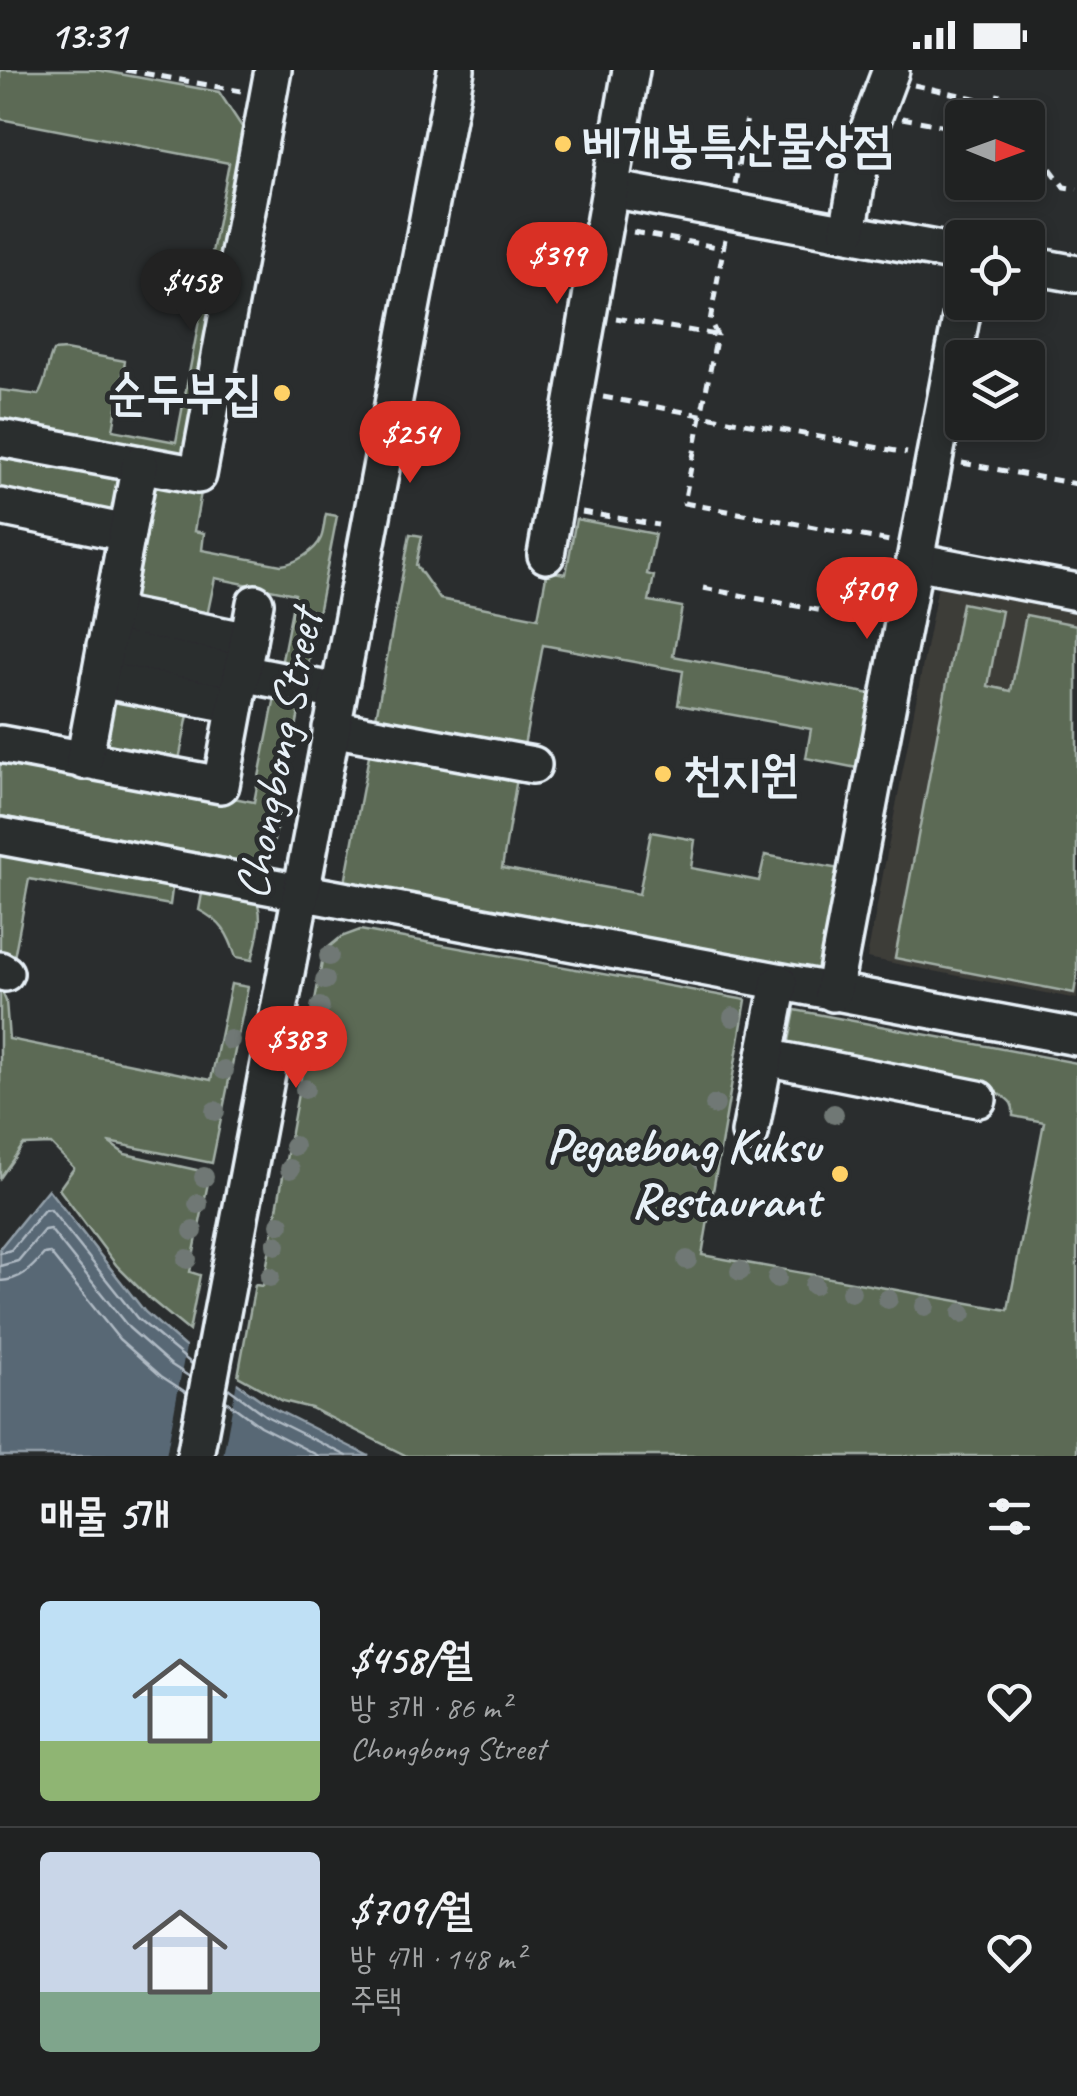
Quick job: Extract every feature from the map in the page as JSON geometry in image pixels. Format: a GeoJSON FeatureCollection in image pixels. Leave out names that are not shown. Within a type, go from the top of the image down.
{"type":"FeatureCollection","features":[{"type":"Feature","properties":{"kind":"street","name":"Chongbong Street"},"geometry":{"type":"LineString","coordinates":[[195,1456],[456,70]]}},
{"type":"Feature","properties":{"kind":"street"},"geometry":{"type":"LineString","coordinates":[[546,555],[632,70]]}},
{"type":"Feature","properties":{"kind":"street"},"geometry":{"type":"LineString","coordinates":[[0,438],[198,475],[271,83]]}},
{"type":"Feature","properties":{"kind":"street"},"geometry":{"type":"LineString","coordinates":[[848,231],[864,142],[884,87]]}},
{"type":"Feature","properties":{"kind":"street"},"geometry":{"type":"LineString","coordinates":[[611,189],[945,251]]}},
{"type":"Feature","properties":{"kind":"street"},"geometry":{"type":"LineString","coordinates":[[1045,268],[1077,274]]}},
{"type":"Feature","properties":{"kind":"street"},"geometry":{"type":"LineString","coordinates":[[833,993],[961,320]]}},
{"type":"Feature","properties":{"kind":"street"},"geometry":{"type":"LineString","coordinates":[[84,761],[140,464]]}},
{"type":"Feature","properties":{"kind":"street"},"geometry":{"type":"LineString","coordinates":[[0,506],[127,533]]}},
{"type":"Feature","properties":{"kind":"street"},"geometry":{"type":"LineString","coordinates":[[916,553],[1077,592]]}},
{"type":"Feature","properties":{"kind":"street"},"geometry":{"type":"LineString","coordinates":[[0,744],[221,785],[255,603]]}},
{"type":"Feature","properties":{"kind":"street"},"geometry":{"type":"LineString","coordinates":[[105,646],[338,692]]}},
{"type":"Feature","properties":{"kind":"street"},"geometry":{"type":"LineString","coordinates":[[105,646],[242,673]]}},
{"type":"Feature","properties":{"kind":"street"},"geometry":{"type":"LineString","coordinates":[[332,728],[533,765]]}},
{"type":"Feature","properties":{"kind":"street"},"geometry":{"type":"LineString","coordinates":[[0,836],[1077,1038]]}},
{"type":"Feature","properties":{"kind":"street"},"geometry":{"type":"LineString","coordinates":[[750,1133],[780,983]]}},
{"type":"Feature","properties":{"kind":"street"},"geometry":{"type":"LineString","coordinates":[[765,1057],[978,1099]]}},
{"type":"Feature","properties":{"kind":"path"},"geometry":{"type":"LineString","coordinates":[[126,70],[271,83]]}},
{"type":"Feature","properties":{"kind":"path"},"geometry":{"type":"LineString","coordinates":[[884,87],[975,100]]}},
{"type":"Feature","properties":{"kind":"path"},"geometry":{"type":"LineString","coordinates":[[884,87],[945,120]]}},
{"type":"Feature","properties":{"kind":"path"},"geometry":{"type":"LineString","coordinates":[[997,100],[999,94]]}},
{"type":"Feature","properties":{"kind":"path"},"geometry":{"type":"LineString","coordinates":[[747,118],[710,321],[717,335],[684,503],[916,553]]}},
{"type":"Feature","properties":{"kind":"path"},"geometry":{"type":"LineString","coordinates":[[1045,161],[1064,187],[1077,189]]}},
{"type":"Feature","properties":{"kind":"path"},"geometry":{"type":"LineString","coordinates":[[630,231],[723,248]]}},
{"type":"Feature","properties":{"kind":"path"},"geometry":{"type":"LineString","coordinates":[[615,318],[717,335]]}},
{"type":"Feature","properties":{"kind":"path"},"geometry":{"type":"LineString","coordinates":[[601,396],[1077,484]]}},
{"type":"Feature","properties":{"kind":"path"},"geometry":{"type":"LineString","coordinates":[[554,507],[658,525]]}},
{"type":"Feature","properties":{"kind":"path"},"geometry":{"type":"LineString","coordinates":[[703,588],[903,626]]}},
{"type":"Feature","properties":{"kind":"shaded area"},"geometry":{"type":"Polygon","coordinates":[[[938,585],[1077,610],[1077,999],[867,958],[938,585]]]}},
{"type":"Feature","properties":{"kind":"green space"},"geometry":{"type":"Polygon","coordinates":[[[0,70],[97,70],[219,92],[248,136],[188,450],[173,460],[0,428],[0,390],[38,395],[53,351],[125,361],[113,430],[176,442],[229,163],[0,119],[0,70]]]}},
{"type":"Feature","properties":{"kind":"green space"},"geometry":{"type":"Polygon","coordinates":[[[0,448],[123,473],[115,517],[0,496],[0,448]]]}},
{"type":"Feature","properties":{"kind":"green space"},"geometry":{"type":"Polygon","coordinates":[[[150,476],[202,487],[194,531],[204,533],[202,550],[286,564],[304,556],[318,543],[326,514],[337,516],[307,670],[281,665],[295,594],[215,578],[207,616],[127,609],[150,476]]]}},
{"type":"Feature","properties":{"kind":"green space"},"geometry":{"type":"Polygon","coordinates":[[[576,519],[655,534],[647,574],[654,576],[649,601],[682,607],[673,656],[871,694],[857,768],[806,758],[811,729],[678,705],[683,671],[543,645],[523,751],[375,723],[410,534],[422,536],[416,565],[440,599],[538,618],[547,571],[566,574],[576,519]]]}},
{"type":"Feature","properties":{"kind":"green space"},"geometry":{"type":"Polygon","coordinates":[[[962,603],[1002,611],[988,686],[1011,691],[1026,615],[1077,625],[1074,993],[895,958],[962,603]]]}},
{"type":"Feature","properties":{"kind":"green space"},"geometry":{"type":"Polygon","coordinates":[[[107,693],[189,710],[179,760],[104,752],[107,693]]]}},
{"type":"Feature","properties":{"kind":"green space"},"geometry":{"type":"Polygon","coordinates":[[[275,697],[301,702],[269,866],[0,816],[0,752],[254,802],[275,697]]]}},
{"type":"Feature","properties":{"kind":"green space"},"geometry":{"type":"Polygon","coordinates":[[[370,750],[517,778],[502,868],[639,894],[651,832],[695,840],[691,868],[759,881],[765,855],[839,869],[820,972],[345,883],[370,750]]]}},
{"type":"Feature","properties":{"kind":"green space"},"geometry":{"type":"Polygon","coordinates":[[[0,850],[173,882],[170,905],[29,879],[13,963],[0,960],[0,850]]]}},
{"type":"Feature","properties":{"kind":"green space"},"geometry":{"type":"Polygon","coordinates":[[[203,888],[256,900],[260,922],[252,960],[236,957],[223,929],[199,910],[203,888]]]}},
{"type":"Feature","properties":{"kind":"green space"},"geometry":{"type":"Polygon","coordinates":[[[360,930],[746,1000],[702,1255],[1008,1310],[1044,1122],[1013,1116],[1011,1103],[1001,1095],[787,1052],[795,1010],[1077,1063],[1077,1456],[407,1456],[311,1408],[283,1401],[238,1376],[255,1285],[263,1286],[324,951],[341,937],[360,930]]]}},
{"type":"Feature","properties":{"kind":"green space"},"geometry":{"type":"Polygon","coordinates":[[[231,984],[248,987],[212,1163],[108,1142],[125,1154],[210,1173],[190,1272],[200,1275],[189,1331],[117,1266],[59,1189],[74,1168],[51,1144],[23,1145],[0,1178],[0,987],[6,1001],[9,1039],[211,1080],[231,984]]]}},
{"type":"Feature","properties":{"kind":"water"},"geometry":{"type":"Polygon","coordinates":[[[48,1189],[145,1312],[184,1346],[271,1407],[369,1456],[0,1456],[0,1248],[48,1189]]]}},
{"type":"Feature","properties":{"kind":"pier"},"geometry":{"type":"Polygon","coordinates":[[[187,1342],[238,1376],[223,1456],[166,1456],[187,1342]]]}},
{"type":"Feature","properties":{"kind":"place","name":"베개봉특산물상점"},"geometry":{"type":"Point","coordinates":[563,144]}},
{"type":"Feature","properties":{"kind":"place","name":"순두부집"},"geometry":{"type":"Point","coordinates":[282,393]}},
{"type":"Feature","properties":{"kind":"place","name":"천지원"},"geometry":{"type":"Point","coordinates":[663,774]}},
{"type":"Feature","properties":{"kind":"place","name":"Pegaebong Kuksu Restaurant"},"geometry":{"type":"Point","coordinates":[840,1174]}}]}
